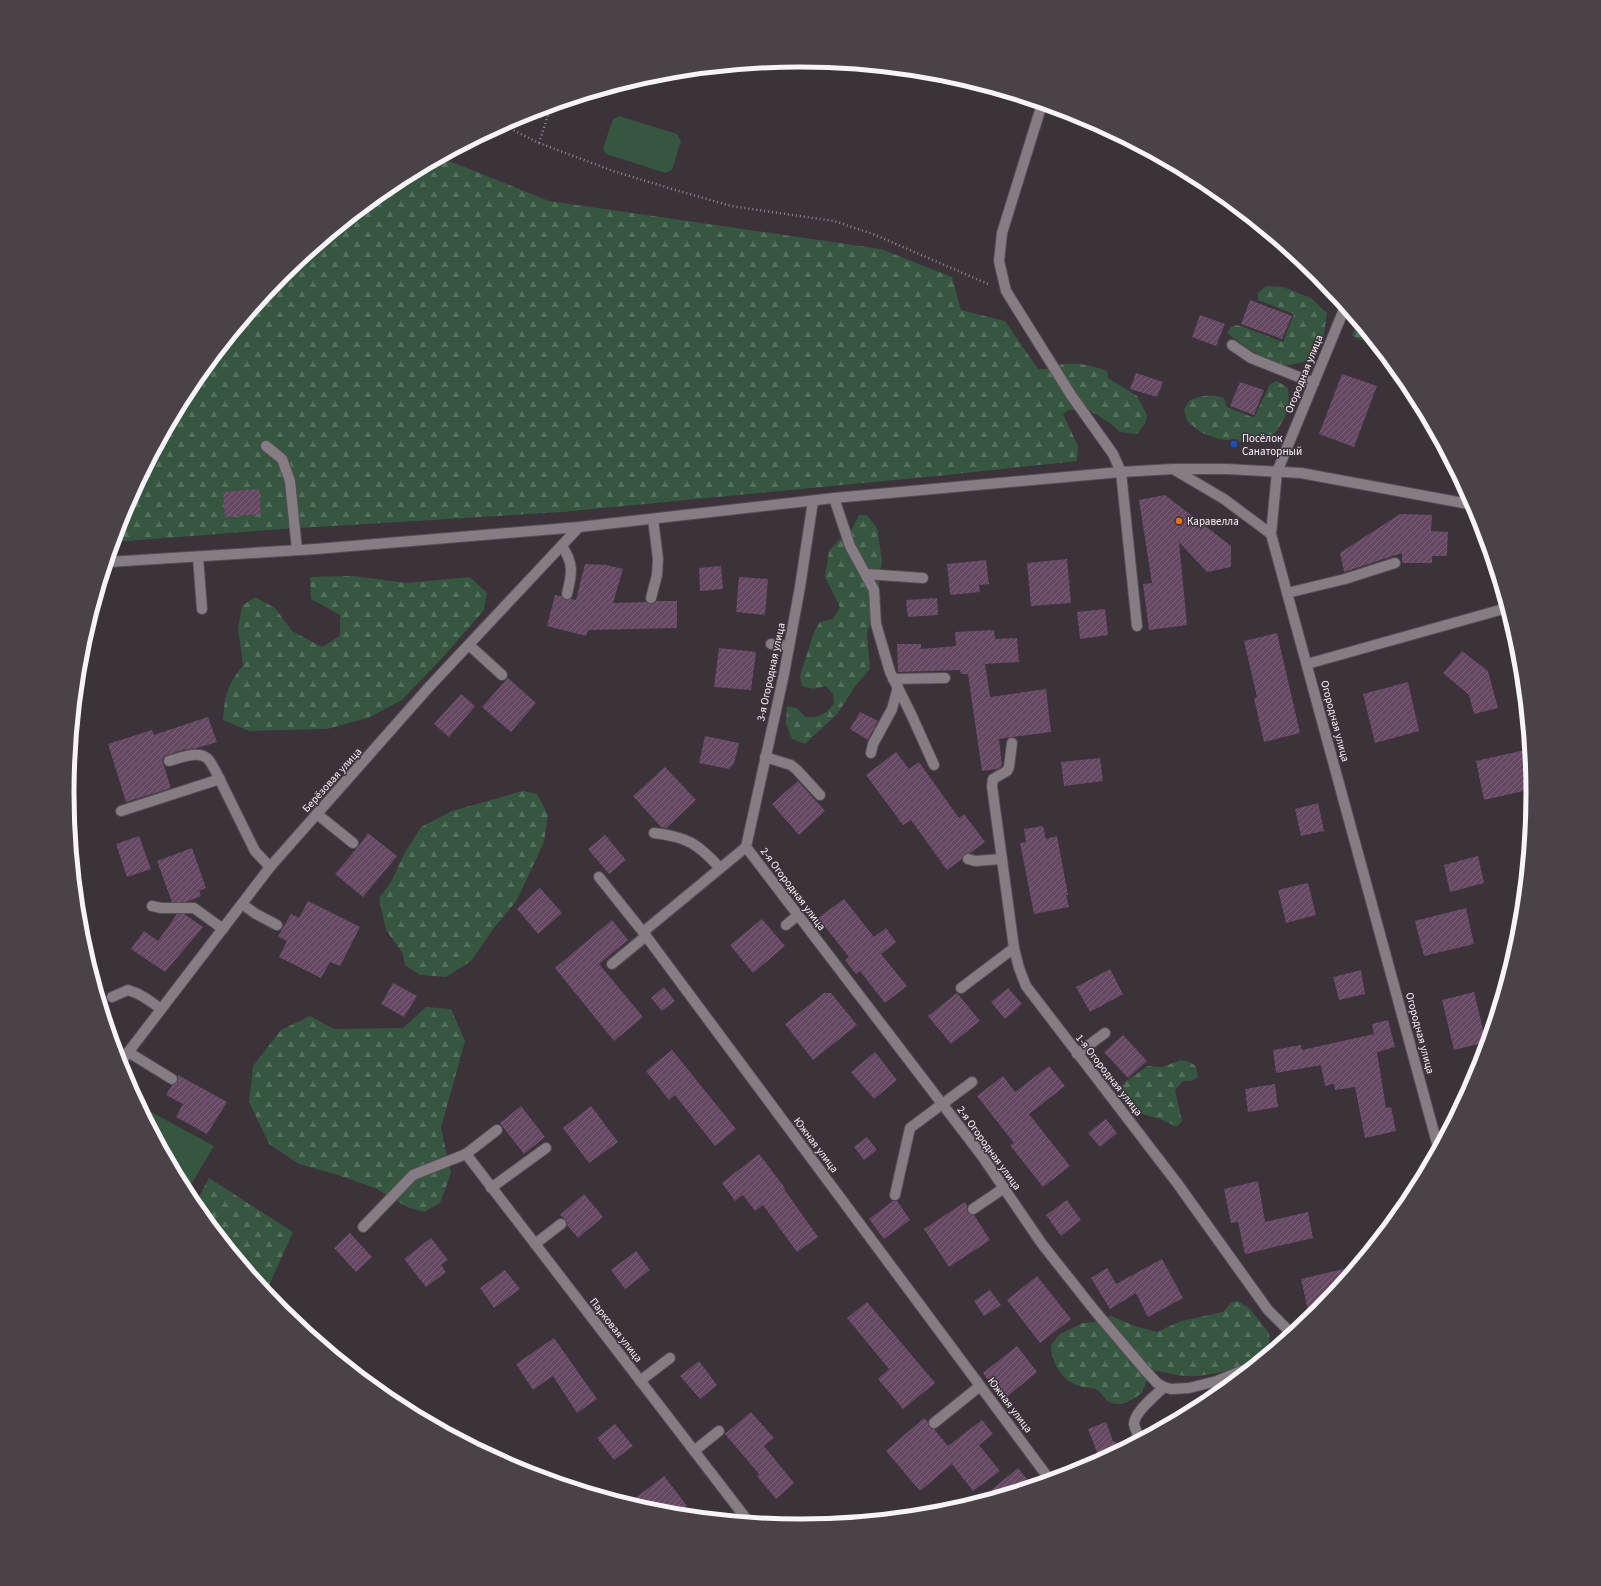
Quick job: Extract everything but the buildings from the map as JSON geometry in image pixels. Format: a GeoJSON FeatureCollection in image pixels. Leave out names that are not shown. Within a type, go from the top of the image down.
{"type":"FeatureCollection","features":[{"type":"Feature","properties":{"kind":"street"},"geometry":{"type":"LineString","coordinates":[[1041,108],[1002,233],[1000,261],[1006,291],[1071,396],[1113,454],[1121,472],[1137,626]]}},
{"type":"Feature","properties":{"kind":"street","name":"Огородная улица"},"geometry":{"type":"LineString","coordinates":[[1343,311],[1277,472],[1271,534],[1437,1142]]}},
{"type":"Feature","properties":{"kind":"street"},"geometry":{"type":"LineString","coordinates":[[1232,345],[1251,358],[1314,383]]}},
{"type":"Feature","properties":{"kind":"street"},"geometry":{"type":"LineString","coordinates":[[266,446],[282,459],[290,481],[297,550]]}},
{"type":"Feature","properties":{"kind":"street"},"geometry":{"type":"LineString","coordinates":[[1173,468],[1224,499],[1271,534]]}},
{"type":"Feature","properties":{"kind":"street"},"geometry":{"type":"LineString","coordinates":[[112,562],[297,550],[579,527],[834,498],[1173,468],[1301,473],[1466,504]]}},
{"type":"Feature","properties":{"kind":"street"},"geometry":{"type":"LineString","coordinates":[[834,498],[850,546],[874,590],[876,624],[882,650],[934,765]]}},
{"type":"Feature","properties":{"kind":"street","name":"3-я Огородная улица"},"geometry":{"type":"LineString","coordinates":[[746,847],[789,646],[800,587],[813,501]]}},
{"type":"Feature","properties":{"kind":"street"},"geometry":{"type":"LineString","coordinates":[[651,598],[657,575],[658,559],[653,519]]}},
{"type":"Feature","properties":{"kind":"street","name":"Берёзовая улица"},"geometry":{"type":"LineString","coordinates":[[125,1057],[270,867],[430,687],[579,527]]}},
{"type":"Feature","properties":{"kind":"street"},"geometry":{"type":"LineString","coordinates":[[562,546],[568,556],[571,568],[571,578],[566,594]]}},
{"type":"Feature","properties":{"kind":"street"},"geometry":{"type":"LineString","coordinates":[[198,556],[202,609]]}},
{"type":"Feature","properties":{"kind":"street"},"geometry":{"type":"LineString","coordinates":[[1287,593],[1345,579],[1395,563]]}},
{"type":"Feature","properties":{"kind":"street"},"geometry":{"type":"LineString","coordinates":[[866,574],[923,578]]}},
{"type":"Feature","properties":{"kind":"street"},"geometry":{"type":"LineString","coordinates":[[1307,664],[1503,609]]}},
{"type":"Feature","properties":{"kind":"street"},"geometry":{"type":"LineString","coordinates":[[771,644],[789,646]]}},
{"type":"Feature","properties":{"kind":"street"},"geometry":{"type":"LineString","coordinates":[[469,645],[502,675]]}},
{"type":"Feature","properties":{"kind":"street"},"geometry":{"type":"LineString","coordinates":[[896,683],[945,678]]}},
{"type":"Feature","properties":{"kind":"street"},"geometry":{"type":"LineString","coordinates":[[871,753],[873,744],[892,709],[896,683]]}},
{"type":"Feature","properties":{"kind":"street","name":"1-я Огородная улица"},"geometry":{"type":"LineString","coordinates":[[1012,742],[1009,767],[1007,771],[993,779],[992,793],[1014,948],[1019,968],[1026,986],[1177,1183],[1268,1310],[1287,1332]]}},
{"type":"Feature","properties":{"kind":"street"},"geometry":{"type":"LineString","coordinates":[[169,761],[188,756],[200,755],[207,758],[220,780],[255,851],[270,867]]}},
{"type":"Feature","properties":{"kind":"street"},"geometry":{"type":"LineString","coordinates":[[765,757],[791,765],[820,795]]}},
{"type":"Feature","properties":{"kind":"street"},"geometry":{"type":"LineString","coordinates":[[121,810],[220,780]]}},
{"type":"Feature","properties":{"kind":"street"},"geometry":{"type":"LineString","coordinates":[[317,814],[353,843]]}},
{"type":"Feature","properties":{"kind":"street"},"geometry":{"type":"LineString","coordinates":[[654,833],[692,842],[705,852],[720,868]]}},
{"type":"Feature","properties":{"kind":"street"},"geometry":{"type":"LineString","coordinates":[[612,964],[720,868],[746,847]]}},
{"type":"Feature","properties":{"kind":"street","name":"2-я Огородная улица"},"geometry":{"type":"LineString","coordinates":[[746,847],[982,1156],[1042,1244],[1095,1311],[1145,1370],[1157,1383],[1164,1387]]}},
{"type":"Feature","properties":{"kind":"street"},"geometry":{"type":"LineString","coordinates":[[968,860],[975,861],[1002,859]]}},
{"type":"Feature","properties":{"kind":"street","name":"Южная улица"},"geometry":{"type":"LineString","coordinates":[[599,877],[645,934],[1047,1475]]}},
{"type":"Feature","properties":{"kind":"street"},"geometry":{"type":"LineString","coordinates":[[242,904],[256,914],[277,925]]}},
{"type":"Feature","properties":{"kind":"street"},"geometry":{"type":"LineString","coordinates":[[152,906],[162,908],[194,908],[223,929]]}},
{"type":"Feature","properties":{"kind":"street"},"geometry":{"type":"LineString","coordinates":[[786,925],[798,915]]}},
{"type":"Feature","properties":{"kind":"street"},"geometry":{"type":"LineString","coordinates":[[961,988],[1014,948]]}},
{"type":"Feature","properties":{"kind":"street"},"geometry":{"type":"LineString","coordinates":[[112,997],[128,990],[136,992],[161,1009]]}},
{"type":"Feature","properties":{"kind":"street"},"geometry":{"type":"LineString","coordinates":[[1077,1054],[1105,1033]]}},
{"type":"Feature","properties":{"kind":"street"},"geometry":{"type":"LineString","coordinates":[[128,1052],[172,1079]]}},
{"type":"Feature","properties":{"kind":"street"},"geometry":{"type":"LineString","coordinates":[[895,1195],[910,1128],[972,1082]]}},
{"type":"Feature","properties":{"kind":"street"},"geometry":{"type":"LineString","coordinates":[[363,1227],[413,1175],[466,1154],[497,1130]]}},
{"type":"Feature","properties":{"kind":"street"},"geometry":{"type":"LineString","coordinates":[[491,1188],[546,1148]]}},
{"type":"Feature","properties":{"kind":"street","name":"Парковая улица"},"geometry":{"type":"LineString","coordinates":[[466,1154],[744,1516]]}},
{"type":"Feature","properties":{"kind":"street"},"geometry":{"type":"LineString","coordinates":[[973,1209],[1004,1188]]}},
{"type":"Feature","properties":{"kind":"street"},"geometry":{"type":"LineString","coordinates":[[535,1244],[561,1224]]}},
{"type":"Feature","properties":{"kind":"street"},"geometry":{"type":"LineString","coordinates":[[640,1381],[670,1358]]}},
{"type":"Feature","properties":{"kind":"street"},"geometry":{"type":"LineString","coordinates":[[1138,1436],[1134,1424],[1138,1412],[1164,1387],[1171,1389],[1189,1388],[1217,1381],[1236,1373]]}},
{"type":"Feature","properties":{"kind":"street"},"geometry":{"type":"LineString","coordinates":[[934,1424],[980,1386]]}},
{"type":"Feature","properties":{"kind":"street"},"geometry":{"type":"LineString","coordinates":[[694,1451],[719,1431]]}},
{"type":"Feature","properties":{"kind":"path"},"geometry":{"type":"LineString","coordinates":[[539,143],[549,113]]}},
{"type":"Feature","properties":{"kind":"path"},"geometry":{"type":"LineString","coordinates":[[509,128],[539,143],[613,171],[732,206],[834,221],[873,234],[1006,291]]}},
{"type":"Feature","properties":{"kind":"green space"},"geometry":{"type":"Polygon","coordinates":[[[619,116],[677,134],[681,141],[672,170],[665,173],[606,154],[603,148],[613,119],[619,116]]]}},
{"type":"Feature","properties":{"kind":"green space"},"geometry":{"type":"Polygon","coordinates":[[[446,160],[549,201],[881,249],[952,277],[961,310],[1005,321],[1038,369],[1063,364],[1080,364],[1107,371],[1108,378],[1137,396],[1147,415],[1145,424],[1137,434],[1120,432],[1110,423],[1089,410],[1068,410],[1063,414],[1078,446],[1077,461],[562,512],[268,530],[120,542],[149,472],[172,430],[197,390],[225,351],[255,314],[287,280],[322,247],[359,217],[397,189],[446,160]]]}},
{"type":"Feature","properties":{"kind":"green space"},"geometry":{"type":"Polygon","coordinates":[[[1266,286],[1283,287],[1311,298],[1327,313],[1323,340],[1309,360],[1290,365],[1282,365],[1257,354],[1227,333],[1231,327],[1238,325],[1283,342],[1294,314],[1258,300],[1258,293],[1266,286]]]}},
{"type":"Feature","properties":{"kind":"green space"},"geometry":{"type":"Polygon","coordinates":[[[1355,326],[1370,343],[1369,343],[1352,336],[1355,326]]]}},
{"type":"Feature","properties":{"kind":"green space"},"geometry":{"type":"Polygon","coordinates":[[[1277,381],[1288,388],[1289,405],[1284,419],[1275,433],[1265,440],[1243,442],[1219,439],[1202,433],[1187,421],[1184,410],[1190,400],[1207,396],[1224,398],[1227,407],[1252,417],[1255,416],[1270,384],[1277,381]]]}},
{"type":"Feature","properties":{"kind":"green space"},"geometry":{"type":"Polygon","coordinates":[[[859,515],[867,515],[877,528],[882,560],[878,593],[867,634],[870,669],[856,685],[838,713],[805,744],[792,739],[786,724],[787,706],[797,708],[805,717],[810,717],[821,715],[834,704],[833,694],[826,686],[813,689],[802,686],[800,676],[814,632],[820,622],[833,619],[840,607],[825,577],[829,551],[839,540],[848,536],[859,515]]]}},
{"type":"Feature","properties":{"kind":"green space"},"geometry":{"type":"Polygon","coordinates":[[[353,576],[407,583],[470,577],[487,593],[484,610],[444,656],[402,700],[368,718],[327,729],[249,731],[223,720],[226,697],[230,685],[243,665],[238,628],[242,606],[255,597],[275,608],[292,631],[322,647],[340,636],[340,615],[311,599],[310,577],[353,576]]]}},
{"type":"Feature","properties":{"kind":"green space"},"geometry":{"type":"Polygon","coordinates":[[[523,791],[537,794],[548,815],[544,842],[517,900],[494,928],[471,961],[446,977],[420,975],[405,965],[402,952],[386,930],[379,898],[391,882],[404,854],[421,827],[452,811],[523,791]]]}},
{"type":"Feature","properties":{"kind":"green space"},"geometry":{"type":"Polygon","coordinates":[[[426,1007],[451,1009],[465,1041],[441,1128],[451,1173],[440,1203],[424,1212],[407,1207],[375,1188],[335,1174],[299,1164],[269,1144],[249,1102],[253,1066],[281,1030],[310,1016],[334,1029],[403,1028],[426,1007]]]}},
{"type":"Feature","properties":{"kind":"green space"},"geometry":{"type":"Polygon","coordinates":[[[1181,1060],[1194,1064],[1197,1069],[1198,1077],[1192,1081],[1183,1081],[1175,1090],[1182,1121],[1177,1127],[1160,1119],[1138,1113],[1126,1104],[1119,1090],[1125,1082],[1148,1066],[1162,1067],[1181,1060]]]}},
{"type":"Feature","properties":{"kind":"green space"},"geometry":{"type":"Polygon","coordinates":[[[147,1110],[214,1146],[192,1183],[187,1180],[172,1156],[147,1110]]]}},
{"type":"Feature","properties":{"kind":"green space"},"geometry":{"type":"Polygon","coordinates":[[[209,1178],[293,1232],[269,1286],[225,1235],[198,1198],[209,1178]]]}},
{"type":"Feature","properties":{"kind":"green space"},"geometry":{"type":"Polygon","coordinates":[[[1238,1301],[1250,1309],[1269,1333],[1270,1346],[1268,1348],[1249,1363],[1222,1372],[1201,1376],[1184,1376],[1151,1370],[1142,1393],[1122,1404],[1111,1403],[1095,1389],[1081,1387],[1067,1379],[1058,1370],[1053,1358],[1051,1345],[1060,1334],[1083,1323],[1094,1322],[1111,1316],[1135,1326],[1157,1332],[1181,1321],[1223,1312],[1231,1303],[1238,1301]]]}},
{"type":"Feature","properties":{"kind":"place","name":"Посёлок Санаторный"},"geometry":{"type":"Point","coordinates":[1234,444]}},
{"type":"Feature","properties":{"kind":"place","name":"Каравелла"},"geometry":{"type":"Point","coordinates":[1179,521]}}]}
